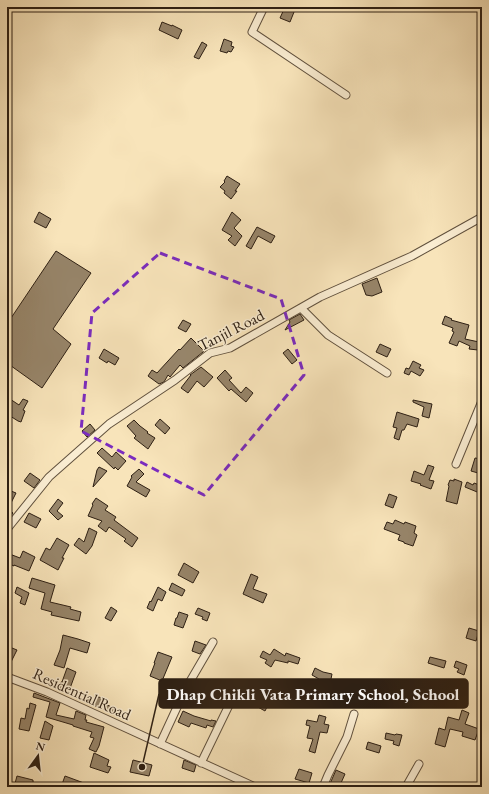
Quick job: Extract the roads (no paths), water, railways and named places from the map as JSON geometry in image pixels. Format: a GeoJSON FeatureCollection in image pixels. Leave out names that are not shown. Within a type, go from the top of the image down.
{"type":"FeatureCollection","features":[{"type":"Feature","properties":{"kind":"street"},"geometry":{"type":"LineString","coordinates":[[264,7],[252,32],[346,95]]}},
{"type":"Feature","properties":{"kind":"street","name":"Tanjil Road"},"geometry":{"type":"LineString","coordinates":[[7,529],[49,477],[109,424],[175,380],[210,353],[230,348],[320,297],[412,256],[482,217]]}},
{"type":"Feature","properties":{"kind":"street"},"geometry":{"type":"LineString","coordinates":[[301,308],[328,335],[387,373]]}},
{"type":"Feature","properties":{"kind":"street"},"geometry":{"type":"LineString","coordinates":[[456,464],[482,401]]}},
{"type":"Feature","properties":{"kind":"street"},"geometry":{"type":"LineString","coordinates":[[160,744],[186,690],[213,642]]}},
{"type":"Feature","properties":{"kind":"street","name":"Residential Road"},"geometry":{"type":"LineString","coordinates":[[7,676],[47,692],[255,787]]}},
{"type":"Feature","properties":{"kind":"street"},"geometry":{"type":"LineString","coordinates":[[201,763],[232,700]]}},
{"type":"Feature","properties":{"kind":"street"},"geometry":{"type":"LineString","coordinates":[[323,787],[347,737],[354,714]]}},
{"type":"Feature","properties":{"kind":"street"},"geometry":{"type":"LineString","coordinates":[[406,787],[419,764]]}},
{"type":"Feature","properties":{"kind":"place","name":"Dhap Chikli Vata Primary School, School"},"geometry":{"type":"Point","coordinates":[142,767]}}]}
